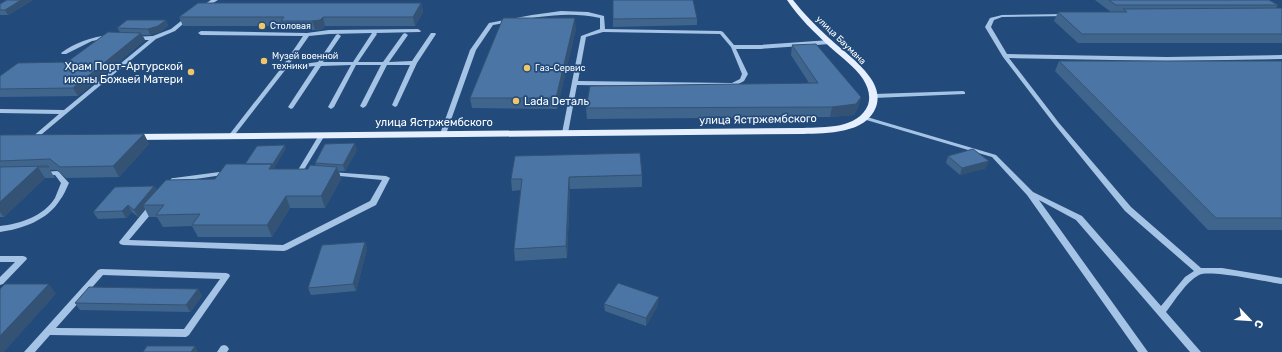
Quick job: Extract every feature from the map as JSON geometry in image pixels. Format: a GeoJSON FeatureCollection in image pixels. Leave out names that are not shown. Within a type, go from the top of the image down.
{"type":"FeatureCollection","features":[{"type":"Feature","properties":{"kind":"main road","name":"улица Баумана"},"geometry":{"type":"LineString","coordinates":[[790,0],[810,25],[850,60],[866,78],[874,96]]}},
{"type":"Feature","properties":{"kind":"main road"},"geometry":{"type":"LineString","coordinates":[[865,118],[872,108],[874,96]]}},
{"type":"Feature","properties":{"kind":"main road","name":"улица Ястржембского"},"geometry":{"type":"LineString","coordinates":[[120,137],[803,131],[844,127],[865,118]]}},
{"type":"Feature","properties":{"kind":"main road"},"geometry":{"type":"LineString","coordinates":[[30,138],[49,138]]}},
{"type":"Feature","properties":{"kind":"lane"},"geometry":{"type":"LineString","coordinates":[[198,11],[210,2],[216,0]]}},
{"type":"Feature","properties":{"kind":"lane"},"geometry":{"type":"LineString","coordinates":[[444,134],[473,50],[491,24],[563,12],[590,13],[602,17],[603,30]]}},
{"type":"Feature","properties":{"kind":"lane"},"geometry":{"type":"LineString","coordinates":[[1074,15],[1002,16],[992,19],[988,27],[1005,56],[1057,124],[1128,209],[1199,271]]}},
{"type":"Feature","properties":{"kind":"lane"},"geometry":{"type":"LineString","coordinates":[[30,138],[154,38],[173,30],[192,16]]}},
{"type":"Feature","properties":{"kind":"lane"},"geometry":{"type":"LineString","coordinates":[[565,133],[584,36],[603,30],[721,33],[733,47],[745,74],[742,80],[733,85],[576,83]]}},
{"type":"Feature","properties":{"kind":"lane"},"geometry":{"type":"LineString","coordinates":[[201,33],[307,35],[329,32],[418,31]]}},
{"type":"Feature","properties":{"kind":"lane"},"geometry":{"type":"LineString","coordinates":[[332,107],[354,64],[374,34]]}},
{"type":"Feature","properties":{"kind":"lane"},"geometry":{"type":"LineString","coordinates":[[395,105],[414,63],[433,34]]}},
{"type":"Feature","properties":{"kind":"lane"},"geometry":{"type":"LineString","coordinates":[[231,136],[284,68],[307,35]]}},
{"type":"Feature","properties":{"kind":"lane"},"geometry":{"type":"LineString","coordinates":[[363,106],[385,63],[405,35]]}},
{"type":"Feature","properties":{"kind":"lane"},"geometry":{"type":"LineString","coordinates":[[291,107],[338,36]]}},
{"type":"Feature","properties":{"kind":"lane"},"geometry":{"type":"LineString","coordinates":[[64,53],[82,43],[94,39],[113,38]]}},
{"type":"Feature","properties":{"kind":"lane"},"geometry":{"type":"LineString","coordinates":[[127,38],[154,38]]}},
{"type":"Feature","properties":{"kind":"lane"},"geometry":{"type":"LineString","coordinates":[[733,47],[760,47],[830,42]]}},
{"type":"Feature","properties":{"kind":"lane"},"geometry":{"type":"LineString","coordinates":[[1005,56],[1167,59],[1282,57]]}},
{"type":"Feature","properties":{"kind":"lane"},"geometry":{"type":"LineString","coordinates":[[284,68],[319,64],[414,63]]}},
{"type":"Feature","properties":{"kind":"lane"},"geometry":{"type":"LineString","coordinates":[[874,96],[963,93]]}},
{"type":"Feature","properties":{"kind":"lane"},"geometry":{"type":"LineString","coordinates":[[0,111],[64,112]]}},
{"type":"Feature","properties":{"kind":"lane"},"geometry":{"type":"LineString","coordinates":[[865,118],[994,156],[1030,193],[1143,352]]}},
{"type":"Feature","properties":{"kind":"lane"},"geometry":{"type":"LineString","coordinates":[[284,172],[303,172],[322,135]]}},
{"type":"Feature","properties":{"kind":"lane"},"geometry":{"type":"LineString","coordinates":[[239,172],[174,180],[123,242],[284,248],[373,202],[386,178],[323,174]]}},
{"type":"Feature","properties":{"kind":"lane"},"geometry":{"type":"LineString","coordinates":[[0,229],[10,229],[26,224],[44,213],[58,199],[65,182],[57,173],[36,174]]}},
{"type":"Feature","properties":{"kind":"lane"},"geometry":{"type":"LineString","coordinates":[[1030,193],[1079,218],[1196,352]]}},
{"type":"Feature","properties":{"kind":"lane"},"geometry":{"type":"LineString","coordinates":[[0,259],[23,259],[0,282]]}},
{"type":"Feature","properties":{"kind":"lane"},"geometry":{"type":"LineString","coordinates":[[1161,312],[1188,279],[1199,271],[1222,271],[1282,281]]}},
{"type":"Feature","properties":{"kind":"lane"},"geometry":{"type":"LineString","coordinates":[[29,352],[101,272],[226,276],[186,333],[48,331]]}},
{"type":"Feature","properties":{"kind":"building"},"geometry":{"type":"Polygon","coordinates":[[[7,0],[21,0],[5,10],[0,10],[0,4],[7,0]]]}},
{"type":"Feature","properties":{"kind":"building"},"geometry":{"type":"Polygon","coordinates":[[[613,0],[693,0],[697,18],[613,19],[613,0]]]}},
{"type":"Feature","properties":{"kind":"building"},"geometry":{"type":"Polygon","coordinates":[[[1109,0],[1269,0],[1278,5],[1116,5],[1109,0]]]}},
{"type":"Feature","properties":{"kind":"building"},"geometry":{"type":"Polygon","coordinates":[[[198,3],[421,3],[413,17],[323,17],[320,20],[312,21],[281,21],[284,17],[179,17],[198,3]]]}},
{"type":"Feature","properties":{"kind":"building"},"geometry":{"type":"Polygon","coordinates":[[[1282,8],[1282,34],[1082,34],[1058,12],[1127,12],[1123,9],[1282,8]]]}},
{"type":"Feature","properties":{"kind":"building","name":"Газ-Сервис"},"geometry":{"type":"Polygon","coordinates":[[[503,18],[575,18],[556,98],[470,98],[503,18]]]}},
{"type":"Feature","properties":{"kind":"building"},"geometry":{"type":"Polygon","coordinates":[[[127,20],[166,20],[158,26],[148,29],[117,28],[127,20]]]}},
{"type":"Feature","properties":{"kind":"building"},"geometry":{"type":"Polygon","coordinates":[[[108,32],[141,33],[73,88],[0,89],[0,76],[18,63],[67,62],[108,32]]]}},
{"type":"Feature","properties":{"kind":"building"},"geometry":{"type":"Polygon","coordinates":[[[816,44],[861,97],[856,104],[832,107],[586,108],[590,86],[818,83],[792,45],[816,44]]]}},
{"type":"Feature","properties":{"kind":"building"},"geometry":{"type":"Polygon","coordinates":[[[1059,61],[1282,61],[1282,218],[1216,218],[1059,61]]]}},
{"type":"Feature","properties":{"kind":"building"},"geometry":{"type":"Polygon","coordinates":[[[144,134],[113,166],[60,167],[50,159],[0,161],[0,135],[144,134]]]}},
{"type":"Feature","properties":{"kind":"building"},"geometry":{"type":"Polygon","coordinates":[[[355,143],[343,165],[315,163],[325,144],[355,143]]]}},
{"type":"Feature","properties":{"kind":"building"},"geometry":{"type":"Polygon","coordinates":[[[285,145],[272,165],[245,164],[257,146],[285,145]]]}},
{"type":"Feature","properties":{"kind":"building"},"geometry":{"type":"Polygon","coordinates":[[[973,149],[989,161],[962,168],[948,156],[973,149]]]}},
{"type":"Feature","properties":{"kind":"building"},"geometry":{"type":"Polygon","coordinates":[[[640,153],[642,175],[569,177],[566,246],[514,249],[522,179],[511,179],[515,156],[640,153]]]}},
{"type":"Feature","properties":{"kind":"building"},"geometry":{"type":"Polygon","coordinates":[[[226,164],[272,164],[269,169],[308,169],[310,165],[337,167],[321,196],[286,196],[267,225],[192,225],[200,214],[156,215],[164,205],[143,205],[166,180],[215,179],[226,164]]]}},
{"type":"Feature","properties":{"kind":"building"},"geometry":{"type":"Polygon","coordinates":[[[48,166],[49,167],[38,167],[0,202],[0,167],[48,166]]]}},
{"type":"Feature","properties":{"kind":"building"},"geometry":{"type":"Polygon","coordinates":[[[154,186],[134,210],[128,205],[122,211],[93,212],[115,187],[154,186]]]}},
{"type":"Feature","properties":{"kind":"building"},"geometry":{"type":"Polygon","coordinates":[[[365,242],[353,284],[308,288],[322,245],[365,242]]]}},
{"type":"Feature","properties":{"kind":"building"},"geometry":{"type":"Polygon","coordinates":[[[618,283],[659,297],[646,318],[604,304],[618,283]]]}},
{"type":"Feature","properties":{"kind":"building"},"geometry":{"type":"Polygon","coordinates":[[[5,284],[49,284],[0,336],[0,289],[5,284]]]}},
{"type":"Feature","properties":{"kind":"building"},"geometry":{"type":"Polygon","coordinates":[[[89,287],[198,289],[186,305],[75,303],[89,287]]]}},
{"type":"Feature","properties":{"kind":"building"},"geometry":{"type":"Polygon","coordinates":[[[147,346],[195,346],[191,352],[143,352],[147,346]]]}},
{"type":"Feature","properties":{"kind":"place","name":"Столовая"},"geometry":{"type":"Point","coordinates":[262,26]}},
{"type":"Feature","properties":{"kind":"place","name":"Музей военной техники"},"geometry":{"type":"Point","coordinates":[264,61]}},
{"type":"Feature","properties":{"kind":"place","name":"Газ-Сервис"},"geometry":{"type":"Point","coordinates":[527,68]}},
{"type":"Feature","properties":{"kind":"place","name":"Храм Порт-Артурской иконы Божьей Матери"},"geometry":{"type":"Point","coordinates":[191,72]}},
{"type":"Feature","properties":{"kind":"place","name":"Lada Dеталь"},"geometry":{"type":"Point","coordinates":[516,101]}}]}
